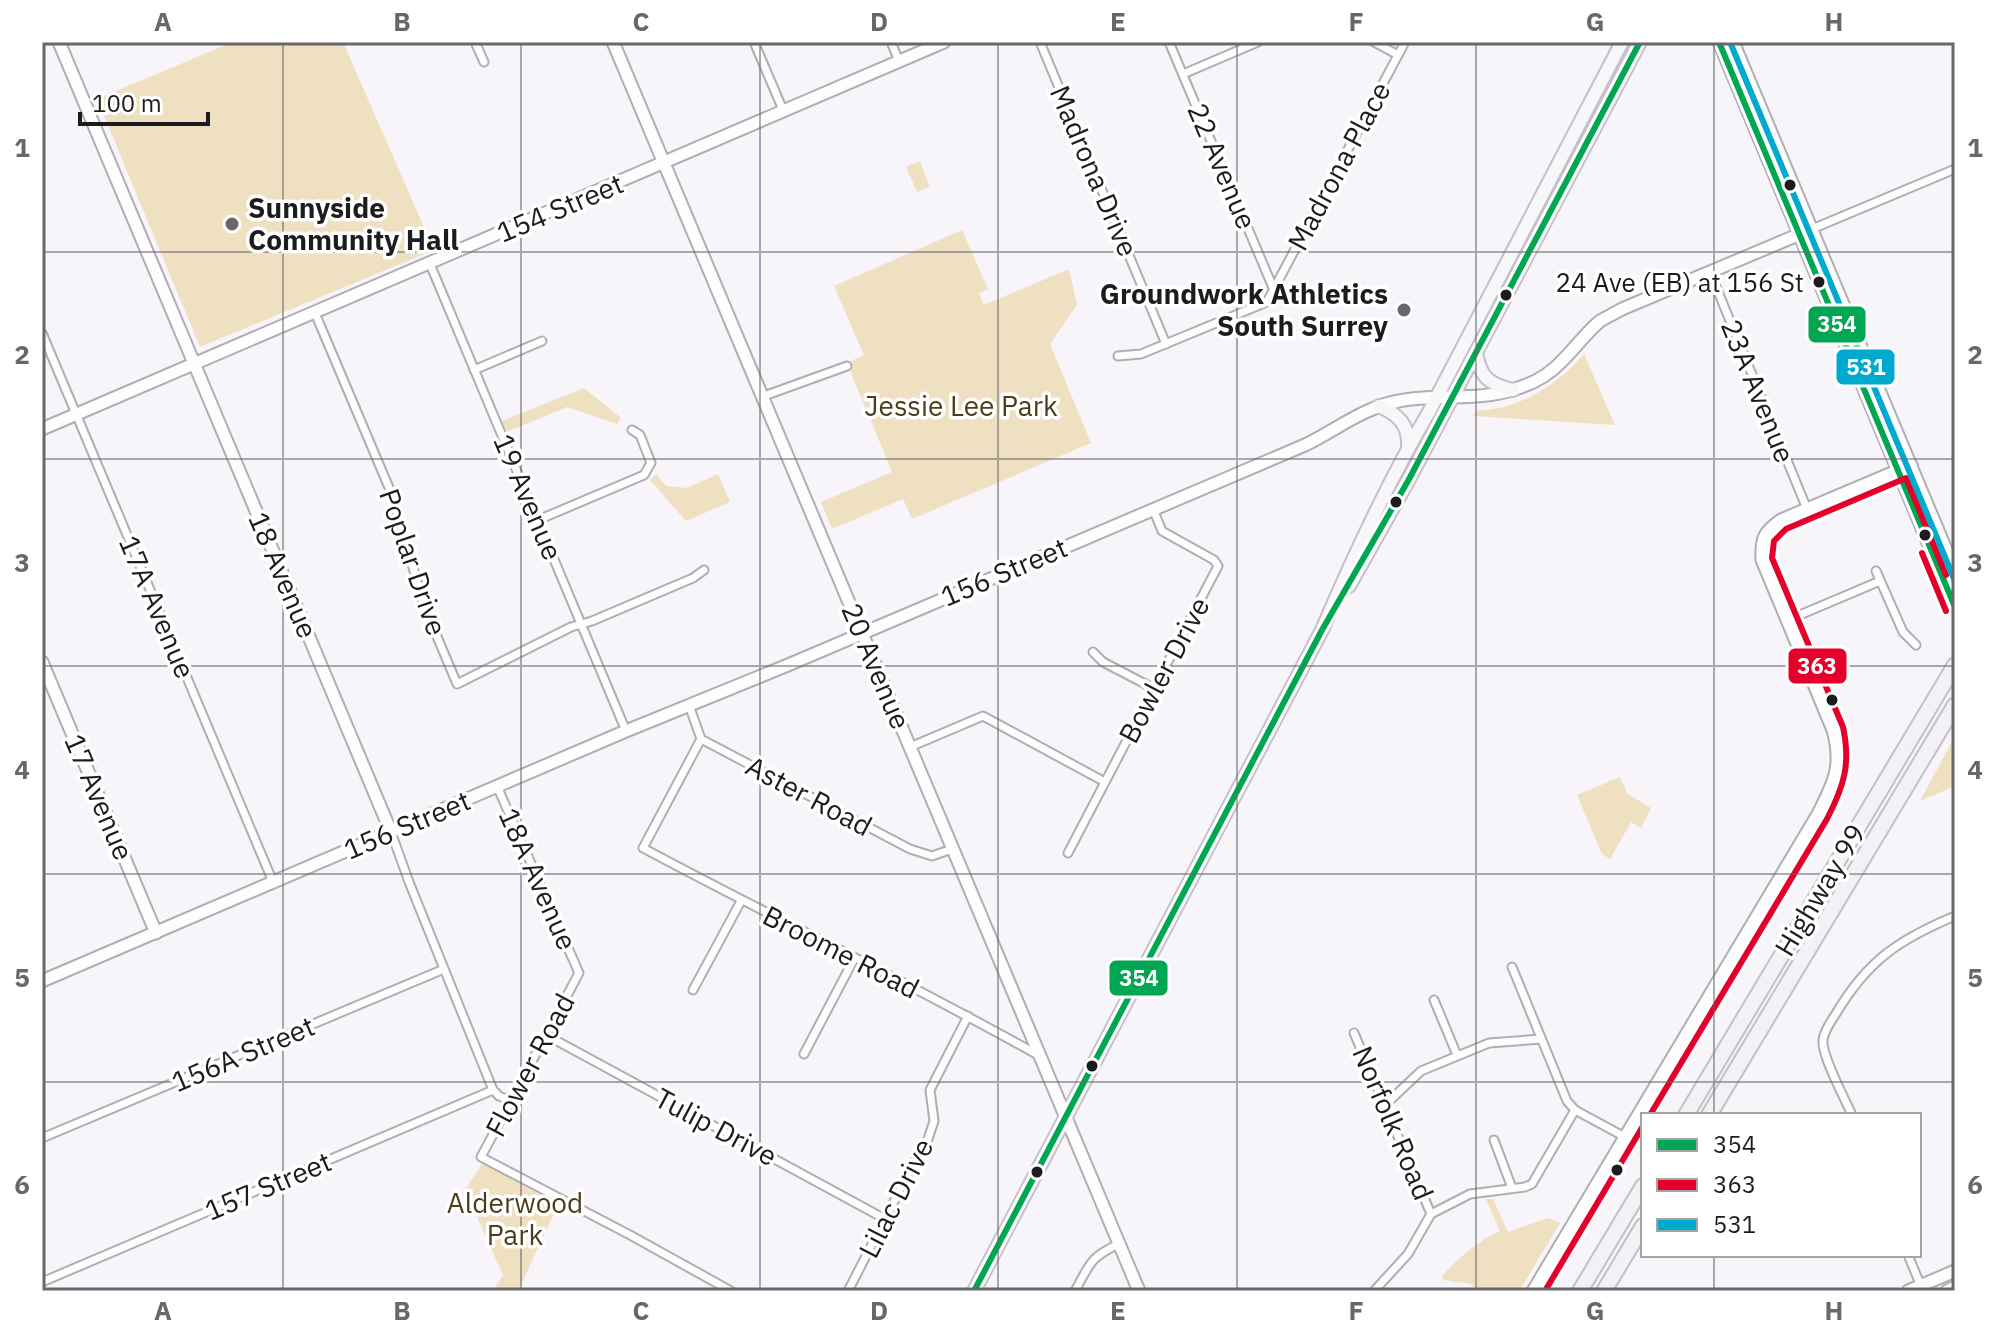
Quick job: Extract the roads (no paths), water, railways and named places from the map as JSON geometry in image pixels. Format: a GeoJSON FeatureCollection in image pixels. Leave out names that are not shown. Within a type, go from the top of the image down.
{"type":"FeatureCollection","features":[{"type":"Feature","properties":{"kind":"highway","name":"Highway 99"},"geometry":{"type":"LineString","coordinates":[[1687,1113],[1955,665]]}},
{"type":"Feature","properties":{"kind":"highway","name":"Highway 99"},"geometry":{"type":"LineString","coordinates":[[1710,1113],[1955,705]]}},
{"type":"Feature","properties":{"kind":"highway"},"geometry":{"type":"LineString","coordinates":[[1580,1291],[1641,1189]]}},
{"type":"Feature","properties":{"kind":"highway"},"geometry":{"type":"LineString","coordinates":[[1604,1291],[1641,1229]]}},
{"type":"Feature","properties":{"kind":"main road"},"geometry":{"type":"LineString","coordinates":[[1322,630],[1407,448],[1622,42]]}},
{"type":"Feature","properties":{"kind":"main road"},"geometry":{"type":"LineString","coordinates":[[974,1291],[1322,630],[1359,569],[1452,398],[1640,42]]}},
{"type":"Feature","properties":{"kind":"main road"},"geometry":{"type":"LineString","coordinates":[[1574,166],[1582,138],[1597,107],[1592,98]]}},
{"type":"Feature","properties":{"kind":"main road"},"geometry":{"type":"LineString","coordinates":[[1527,256],[1523,245],[1538,215],[1539,200]]}},
{"type":"Feature","properties":{"kind":"main road"},"geometry":{"type":"LineString","coordinates":[[1476,352],[1483,375],[1496,386],[1513,390]]}},
{"type":"Feature","properties":{"kind":"main road"},"geometry":{"type":"LineString","coordinates":[[1379,406],[1402,420],[1408,432],[1407,448]]}},
{"type":"Feature","properties":{"kind":"street","name":"18 Avenue"},"geometry":{"type":"LineString","coordinates":[[59,42],[391,832],[493,1090]]}},
{"type":"Feature","properties":{"kind":"street"},"geometry":{"type":"LineString","coordinates":[[475,42],[484,62]]}},
{"type":"Feature","properties":{"kind":"street","name":"20 Avenue"},"geometry":{"type":"LineString","coordinates":[[613,42],[1139,1291]]}},
{"type":"Feature","properties":{"kind":"street"},"geometry":{"type":"LineString","coordinates":[[754,42],[783,110]]}},
{"type":"Feature","properties":{"kind":"street"},"geometry":{"type":"LineString","coordinates":[[891,42],[899,61]]}},
{"type":"Feature","properties":{"kind":"street","name":"154 Street"},"geometry":{"type":"LineString","coordinates":[[42,429],[944,42]]}},
{"type":"Feature","properties":{"kind":"street","name":"Madrona Drive"},"geometry":{"type":"LineString","coordinates":[[1040,42],[1166,344]]}},
{"type":"Feature","properties":{"kind":"street","name":"22 Avenue"},"geometry":{"type":"LineString","coordinates":[[1169,42],[1274,290]]}},
{"type":"Feature","properties":{"kind":"street"},"geometry":{"type":"LineString","coordinates":[[1183,74],[1258,42]]}},
{"type":"Feature","properties":{"kind":"street"},"geometry":{"type":"LineString","coordinates":[[1374,42],[1398,55]]}},
{"type":"Feature","properties":{"kind":"street","name":"Madrona Place"},"geometry":{"type":"LineString","coordinates":[[1274,290],[1405,42]]}},
{"type":"Feature","properties":{"kind":"street"},"geometry":{"type":"LineString","coordinates":[[1719,42],[1955,607]]}},
{"type":"Feature","properties":{"kind":"street"},"geometry":{"type":"LineString","coordinates":[[1733,42],[1955,571]]}},
{"type":"Feature","properties":{"kind":"street","name":"156 Street"},"geometry":{"type":"LineString","coordinates":[[42,981],[1305,445],[1363,412],[1399,401],[1513,390],[1546,374],[1602,320],[1622,309],[1955,169]]}},
{"type":"Feature","properties":{"kind":"street","name":"19 Avenue"},"geometry":{"type":"LineString","coordinates":[[430,264],[626,731]]}},
{"type":"Feature","properties":{"kind":"street","name":"23A Avenue"},"geometry":{"type":"LineString","coordinates":[[1710,272],[1807,509]]}},
{"type":"Feature","properties":{"kind":"street"},"geometry":{"type":"LineString","coordinates":[[1118,356],[1141,354],[1267,302],[1274,290]]}},
{"type":"Feature","properties":{"kind":"street","name":"Poplar Drive"},"geometry":{"type":"LineString","coordinates":[[315,313],[390,490],[425,608],[457,684],[581,624]]}},
{"type":"Feature","properties":{"kind":"street"},"geometry":{"type":"LineString","coordinates":[[1838,325],[1852,343],[1865,373],[1875,381]]}},
{"type":"Feature","properties":{"kind":"street","name":"17A Avenue"},"geometry":{"type":"LineString","coordinates":[[42,333],[273,882]]}},
{"type":"Feature","properties":{"kind":"street"},"geometry":{"type":"LineString","coordinates":[[474,370],[542,341]]}},
{"type":"Feature","properties":{"kind":"street"},"geometry":{"type":"LineString","coordinates":[[764,396],[847,366]]}},
{"type":"Feature","properties":{"kind":"street"},"geometry":{"type":"LineString","coordinates":[[538,520],[644,475],[651,463],[640,435],[632,430]]}},
{"type":"Feature","properties":{"kind":"street"},"geometry":{"type":"LineString","coordinates":[[1533,1291],[1835,782],[1838,747],[1834,732],[1762,560],[1761,543],[1768,529],[1781,520],[1911,465]]}},
{"type":"Feature","properties":{"kind":"street","name":"Bowler Drive"},"geometry":{"type":"LineString","coordinates":[[1068,853],[1218,566],[1214,560],[1162,531],[1153,509]]}},
{"type":"Feature","properties":{"kind":"street"},"geometry":{"type":"LineString","coordinates":[[581,624],[693,578],[704,570]]}},
{"type":"Feature","properties":{"kind":"street"},"geometry":{"type":"LineString","coordinates":[[1876,571],[1903,632],[1916,645]]}},
{"type":"Feature","properties":{"kind":"street"},"geometry":{"type":"LineString","coordinates":[[1788,620],[1880,581]]}},
{"type":"Feature","properties":{"kind":"street"},"geometry":{"type":"LineString","coordinates":[[1093,652],[1103,662],[1153,688]]}},
{"type":"Feature","properties":{"kind":"street","name":"17 Avenue"},"geometry":{"type":"LineString","coordinates":[[42,662],[156,933]]}},
{"type":"Feature","properties":{"kind":"street"},"geometry":{"type":"LineString","coordinates":[[689,705],[701,739]]}},
{"type":"Feature","properties":{"kind":"street"},"geometry":{"type":"LineString","coordinates":[[910,747],[983,716],[1105,782]]}},
{"type":"Feature","properties":{"kind":"street","name":"Broome Road"},"geometry":{"type":"LineString","coordinates":[[701,739],[643,848],[1040,1056]]}},
{"type":"Feature","properties":{"kind":"street","name":"Aster Road"},"geometry":{"type":"LineString","coordinates":[[701,739],[910,849],[932,856],[952,849]]}},
{"type":"Feature","properties":{"kind":"street","name":"18A Avenue"},"geometry":{"type":"LineString","coordinates":[[497,786],[579,973]]}},
{"type":"Feature","properties":{"kind":"street"},"geometry":{"type":"LineString","coordinates":[[693,990],[741,901]]}},
{"type":"Feature","properties":{"kind":"street"},"geometry":{"type":"LineString","coordinates":[[1851,1113],[1825,1055],[1823,1041],[1827,1029],[1860,977],[1880,958],[1923,930],[1955,916]]}},
{"type":"Feature","properties":{"kind":"street"},"geometry":{"type":"LineString","coordinates":[[804,1054],[854,959]]}},
{"type":"Feature","properties":{"kind":"street"},"geometry":{"type":"LineString","coordinates":[[1512,967],[1567,1101],[1575,1110],[1625,1137]]}},
{"type":"Feature","properties":{"kind":"street","name":"156A Street"},"geometry":{"type":"LineString","coordinates":[[42,1138],[444,969]]}},
{"type":"Feature","properties":{"kind":"street","name":"Flower Road"},"geometry":{"type":"LineString","coordinates":[[579,973],[481,1157],[731,1291]]}},
{"type":"Feature","properties":{"kind":"street"},"geometry":{"type":"LineString","coordinates":[[1434,1000],[1457,1055]]}},
{"type":"Feature","properties":{"kind":"street","name":"Lilac Drive"},"geometry":{"type":"LineString","coordinates":[[848,1291],[927,1142],[934,1121],[930,1090],[968,1016]]}},
{"type":"Feature","properties":{"kind":"street","name":"Norfolk Road"},"geometry":{"type":"LineString","coordinates":[[1354,1033],[1431,1214]]}},
{"type":"Feature","properties":{"kind":"street","name":"Tulip Drive"},"geometry":{"type":"LineString","coordinates":[[546,1035],[885,1219]]}},
{"type":"Feature","properties":{"kind":"street"},"geometry":{"type":"LineString","coordinates":[[1385,1105],[1421,1071],[1457,1055],[1489,1043],[1541,1039]]}},
{"type":"Feature","properties":{"kind":"street"},"geometry":{"type":"LineString","coordinates":[[493,1090],[511,1101]]}},
{"type":"Feature","properties":{"kind":"street","name":"157 Street"},"geometry":{"type":"LineString","coordinates":[[42,1282],[493,1090]]}},
{"type":"Feature","properties":{"kind":"street"},"geometry":{"type":"LineString","coordinates":[[1374,1291],[1408,1254],[1431,1214],[1470,1194],[1532,1184],[1575,1110]]}},
{"type":"Feature","properties":{"kind":"street"},"geometry":{"type":"LineString","coordinates":[[1494,1140],[1512,1188]]}},
{"type":"Feature","properties":{"kind":"street"},"geometry":{"type":"LineString","coordinates":[[1075,1291],[1092,1259],[1119,1244]]}},
{"type":"Feature","properties":{"kind":"street"},"geometry":{"type":"LineString","coordinates":[[1909,1257],[1922,1288]]}},
{"type":"Feature","properties":{"kind":"street"},"geometry":{"type":"LineString","coordinates":[[1908,1291],[1922,1288],[1955,1271]]}},
{"type":"Feature","properties":{"kind":"street"},"geometry":{"type":"LineString","coordinates":[[1947,1291],[1955,1287]]}},
{"type":"Feature","properties":{"kind":"place","name":"Sunnyside Community Hall"},"geometry":{"type":"Point","coordinates":[232,224]}},
{"type":"Feature","properties":{"kind":"place","name":"24 Ave (EB) at 156 St"},"geometry":{"type":"Point","coordinates":[1819,282]}},
{"type":"Feature","properties":{"kind":"place","name":"Groundwork Athletics South Surrey"},"geometry":{"type":"Point","coordinates":[1404,310]}},
{"type":"Feature","properties":{"kind":"park label","name":"Jessie Lee Park"},"geometry":{"type":"Point","coordinates":[961,406]}},
{"type":"Feature","properties":{"kind":"park label","name":"Alderwood Park"},"geometry":{"type":"Point","coordinates":[515,1219]}}]}
